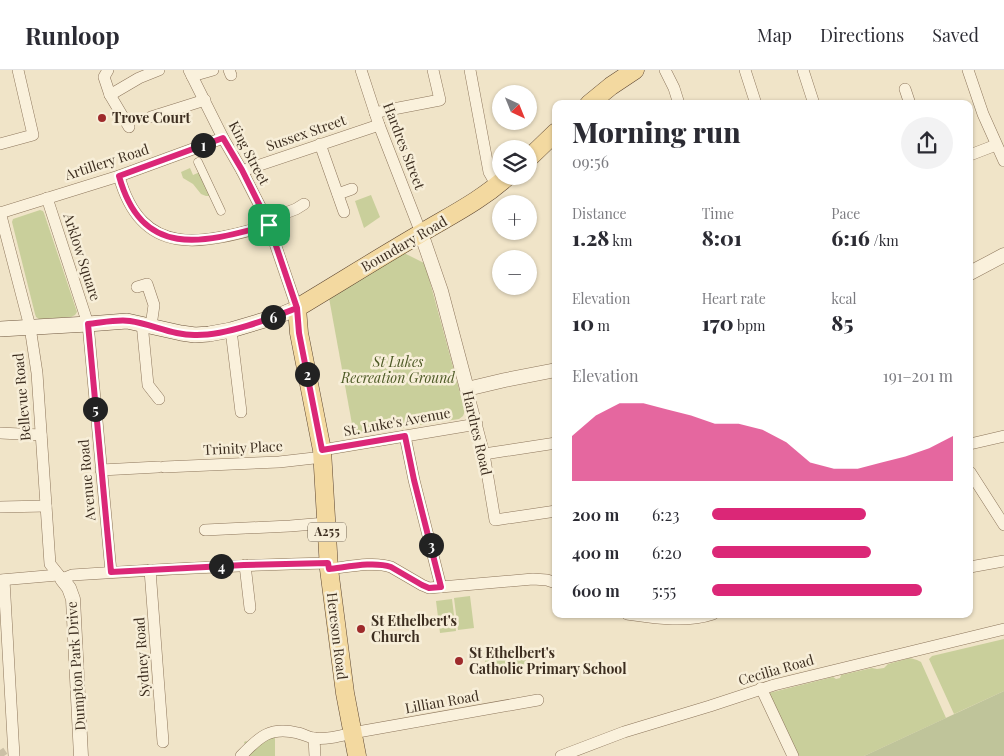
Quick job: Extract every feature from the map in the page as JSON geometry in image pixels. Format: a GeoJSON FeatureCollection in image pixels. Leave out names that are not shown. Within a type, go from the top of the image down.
{"type":"FeatureCollection","features":[{"type":"Feature","properties":{"kind":"main road"},"geometry":{"type":"LineString","coordinates":[[594,100],[636,70]]}},
{"type":"Feature","properties":{"kind":"main road"},"geometry":{"type":"LineString","coordinates":[[537,150],[552,136]]}},
{"type":"Feature","properties":{"kind":"main road","name":"Boundary Road"},"geometry":{"type":"LineString","coordinates":[[297,308],[473,204],[498,185]]}},
{"type":"Feature","properties":{"kind":"main road"},"geometry":{"type":"LineString","coordinates":[[0,329],[127,320],[196,335],[231,330],[278,316],[297,308]]}},
{"type":"Feature","properties":{"kind":"main road","name":"Hereson Road"},"geometry":{"type":"LineString","coordinates":[[297,308],[299,333],[322,454],[328,566],[343,685],[357,756]]}},
{"type":"Feature","properties":{"kind":"street"},"geometry":{"type":"LineString","coordinates":[[0,144],[33,136],[18,70]]}},
{"type":"Feature","properties":{"kind":"street"},"geometry":{"type":"LineString","coordinates":[[108,70],[104,78],[110,95],[129,127]]}},
{"type":"Feature","properties":{"kind":"street"},"geometry":{"type":"LineString","coordinates":[[110,95],[139,78],[159,70]]}},
{"type":"Feature","properties":{"kind":"street"},"geometry":{"type":"LineString","coordinates":[[191,73],[213,70]]}},
{"type":"Feature","properties":{"kind":"street","name":"Hardres Street"},"geometry":{"type":"LineString","coordinates":[[361,70],[377,119],[421,233]]}},
{"type":"Feature","properties":{"kind":"street","name":"Sussex Street"},"geometry":{"type":"LineString","coordinates":[[242,170],[320,144],[377,119],[399,107],[440,100],[433,70]]}},
{"type":"Feature","properties":{"kind":"street"},"geometry":{"type":"LineString","coordinates":[[470,70],[490,172],[492,173]]}},
{"type":"Feature","properties":{"kind":"street"},"geometry":{"type":"LineString","coordinates":[[665,70],[678,100]]}},
{"type":"Feature","properties":{"kind":"street"},"geometry":{"type":"LineString","coordinates":[[745,70],[755,100]]}},
{"type":"Feature","properties":{"kind":"street"},"geometry":{"type":"LineString","coordinates":[[803,70],[813,100]]}},
{"type":"Feature","properties":{"kind":"street"},"geometry":{"type":"LineString","coordinates":[[968,70],[983,114],[1004,161]]}},
{"type":"Feature","properties":{"kind":"street","name":"King Street"},"geometry":{"type":"LineString","coordinates":[[191,73],[268,222],[297,308]]}},
{"type":"Feature","properties":{"kind":"street"},"geometry":{"type":"LineString","coordinates":[[906,89],[909,100]]}},
{"type":"Feature","properties":{"kind":"street"},"geometry":{"type":"LineString","coordinates":[[151,117],[205,100]]}},
{"type":"Feature","properties":{"kind":"street","name":"Artillery Road"},"geometry":{"type":"LineString","coordinates":[[0,212],[119,176],[223,138]]}},
{"type":"Feature","properties":{"kind":"street"},"geometry":{"type":"LineString","coordinates":[[320,144],[344,212]]}},
{"type":"Feature","properties":{"kind":"street"},"geometry":{"type":"LineString","coordinates":[[973,154],[996,145]]}},
{"type":"Feature","properties":{"kind":"street"},"geometry":{"type":"LineString","coordinates":[[198,162],[221,210]]}},
{"type":"Feature","properties":{"kind":"street"},"geometry":{"type":"LineString","coordinates":[[119,176],[125,194],[136,215],[147,226],[175,239],[186,240],[233,235],[268,222],[304,204]]}},
{"type":"Feature","properties":{"kind":"street"},"geometry":{"type":"LineString","coordinates":[[338,194],[352,189]]}},
{"type":"Feature","properties":{"kind":"street","name":"Arklow Square"},"geometry":{"type":"LineString","coordinates":[[47,198],[88,324]]}},
{"type":"Feature","properties":{"kind":"street","name":"Bellevue Road"},"geometry":{"type":"LineString","coordinates":[[0,212],[30,327],[37,373],[50,564],[60,577]]}},
{"type":"Feature","properties":{"kind":"street","name":"Hardres Road"},"geometry":{"type":"LineString","coordinates":[[421,233],[441,291],[477,424],[495,520],[552,511]]}},
{"type":"Feature","properties":{"kind":"street"},"geometry":{"type":"LineString","coordinates":[[973,272],[1004,255]]}},
{"type":"Feature","properties":{"kind":"street"},"geometry":{"type":"LineString","coordinates":[[137,287],[147,284],[154,305],[146,325],[148,385],[159,399]]}},
{"type":"Feature","properties":{"kind":"street","name":"Avenue Road"},"geometry":{"type":"LineString","coordinates":[[88,324],[111,572]]}},
{"type":"Feature","properties":{"kind":"street"},"geometry":{"type":"LineString","coordinates":[[231,330],[241,412]]}},
{"type":"Feature","properties":{"kind":"street"},"geometry":{"type":"LineString","coordinates":[[467,389],[552,371]]}},
{"type":"Feature","properties":{"kind":"street","name":"St. Luke's Avenue"},"geometry":{"type":"LineString","coordinates":[[322,454],[405,436],[477,424]]}},
{"type":"Feature","properties":{"kind":"street"},"geometry":{"type":"LineString","coordinates":[[0,433],[41,435]]}},
{"type":"Feature","properties":{"kind":"street"},"geometry":{"type":"LineString","coordinates":[[405,436],[441,587]]}},
{"type":"Feature","properties":{"kind":"street"},"geometry":{"type":"LineString","coordinates":[[973,443],[1004,436]]}},
{"type":"Feature","properties":{"kind":"street"},"geometry":{"type":"LineString","coordinates":[[484,454],[552,444]]}},
{"type":"Feature","properties":{"kind":"street","name":"Trinity Place"},"geometry":{"type":"LineString","coordinates":[[101,470],[279,462],[322,454]]}},
{"type":"Feature","properties":{"kind":"street"},"geometry":{"type":"LineString","coordinates":[[973,477],[1004,525]]}},
{"type":"Feature","properties":{"kind":"street"},"geometry":{"type":"LineString","coordinates":[[0,507],[46,506]]}},
{"type":"Feature","properties":{"kind":"street"},"geometry":{"type":"LineString","coordinates":[[204,530],[326,523]]}},
{"type":"Feature","properties":{"kind":"street"},"geometry":{"type":"LineString","coordinates":[[973,566],[1004,561]]}},
{"type":"Feature","properties":{"kind":"street"},"geometry":{"type":"LineString","coordinates":[[14,756],[2,580],[244,565],[386,565],[429,588],[533,579],[552,582]]}},
{"type":"Feature","properties":{"kind":"street"},"geometry":{"type":"LineString","coordinates":[[244,565],[250,608]]}},
{"type":"Feature","properties":{"kind":"street","name":"Sydney Road"},"geometry":{"type":"LineString","coordinates":[[150,570],[163,742]]}},
{"type":"Feature","properties":{"kind":"street","name":"Dumpton Park Drive"},"geometry":{"type":"LineString","coordinates":[[60,577],[73,599],[82,756]]}},
{"type":"Feature","properties":{"kind":"street"},"geometry":{"type":"LineString","coordinates":[[657,618],[671,618]]}},
{"type":"Feature","properties":{"kind":"street","name":"Cecilia Road"},"geometry":{"type":"LineString","coordinates":[[561,756],[624,732],[762,688],[1004,629]]}},
{"type":"Feature","properties":{"kind":"street"},"geometry":{"type":"LineString","coordinates":[[762,688],[793,756]]}},
{"type":"Feature","properties":{"kind":"street","name":"Lillian Road"},"geometry":{"type":"LineString","coordinates":[[241,756],[261,736],[281,730],[314,738],[337,737],[538,700]]}},
{"type":"Feature","properties":{"kind":"street"},"geometry":{"type":"LineString","coordinates":[[314,738],[315,756]]}},
{"type":"Feature","properties":{"kind":"green space"},"geometry":{"type":"Polygon","coordinates":[[[190,168],[193,175],[200,172],[212,196],[201,194],[193,184],[183,178],[181,172],[190,168]]]}},
{"type":"Feature","properties":{"kind":"green space"},"geometry":{"type":"Polygon","coordinates":[[[371,195],[380,217],[364,228],[355,201],[371,195]]]}},
{"type":"Feature","properties":{"kind":"green space"},"geometry":{"type":"Polygon","coordinates":[[[40,210],[44,213],[77,312],[71,317],[39,319],[35,314],[12,222],[13,219],[40,210]]]}},
{"type":"Feature","properties":{"kind":"green space","name":"St Lukes Recreation Ground"},"geometry":{"type":"Polygon","coordinates":[[[404,253],[424,263],[465,411],[459,419],[354,435],[329,298],[404,253]]]}},
{"type":"Feature","properties":{"kind":"green space"},"geometry":{"type":"Polygon","coordinates":[[[470,596],[474,628],[458,630],[454,598],[470,596]]]}},
{"type":"Feature","properties":{"kind":"green space"},"geometry":{"type":"Polygon","coordinates":[[[452,599],[456,631],[440,633],[436,601],[452,599]]]}},
{"type":"Feature","properties":{"kind":"green space"},"geometry":{"type":"Polygon","coordinates":[[[1004,639],[1004,691],[954,714],[929,659],[932,656],[1004,639]]]}},
{"type":"Feature","properties":{"kind":"green space"},"geometry":{"type":"Polygon","coordinates":[[[525,647],[526,664],[486,669],[484,651],[525,647]]]}},
{"type":"Feature","properties":{"kind":"green space"},"geometry":{"type":"Polygon","coordinates":[[[910,658],[921,662],[946,718],[864,756],[797,756],[769,693],[833,677],[836,679],[840,678],[841,675],[872,668],[884,668],[888,664],[910,658]]]}},
{"type":"Feature","properties":{"kind":"green space"},"geometry":{"type":"Polygon","coordinates":[[[1004,691],[1004,756],[864,756],[1004,691]]]}},
{"type":"Feature","properties":{"kind":"green space"},"geometry":{"type":"Polygon","coordinates":[[[275,735],[275,756],[235,756],[245,745],[244,742],[246,741],[249,744],[275,735]]]}},
{"type":"Feature","properties":{"kind":"tunnel"},"geometry":{"type":"LineString","coordinates":[[0,750],[4,756]]}},
{"type":"Feature","properties":{"kind":"place","name":"Trove Court"},"geometry":{"type":"Point","coordinates":[102,118]}},
{"type":"Feature","properties":{"kind":"place","name":"St Ethelbert's Church"},"geometry":{"type":"Point","coordinates":[361,629]}},
{"type":"Feature","properties":{"kind":"place","name":"St Ethelbert's Catholic Primary School"},"geometry":{"type":"Point","coordinates":[459,661]}},
{"type":"Feature","properties":{"kind":"route"},"geometry":{"type":"LineString","coordinates":[[269,225],[214,238],[175,239],[147,226],[136,215],[122,188],[119,176],[223,138],[242,170],[267,220],[269,225],[288,284],[297,308],[299,333],[322,450],[405,436],[441,587],[429,588],[386,565],[329,569],[328,563],[244,565],[111,572],[88,324],[127,320],[196,335],[231,330],[278,316],[297,308],[269,225]]}}]}
